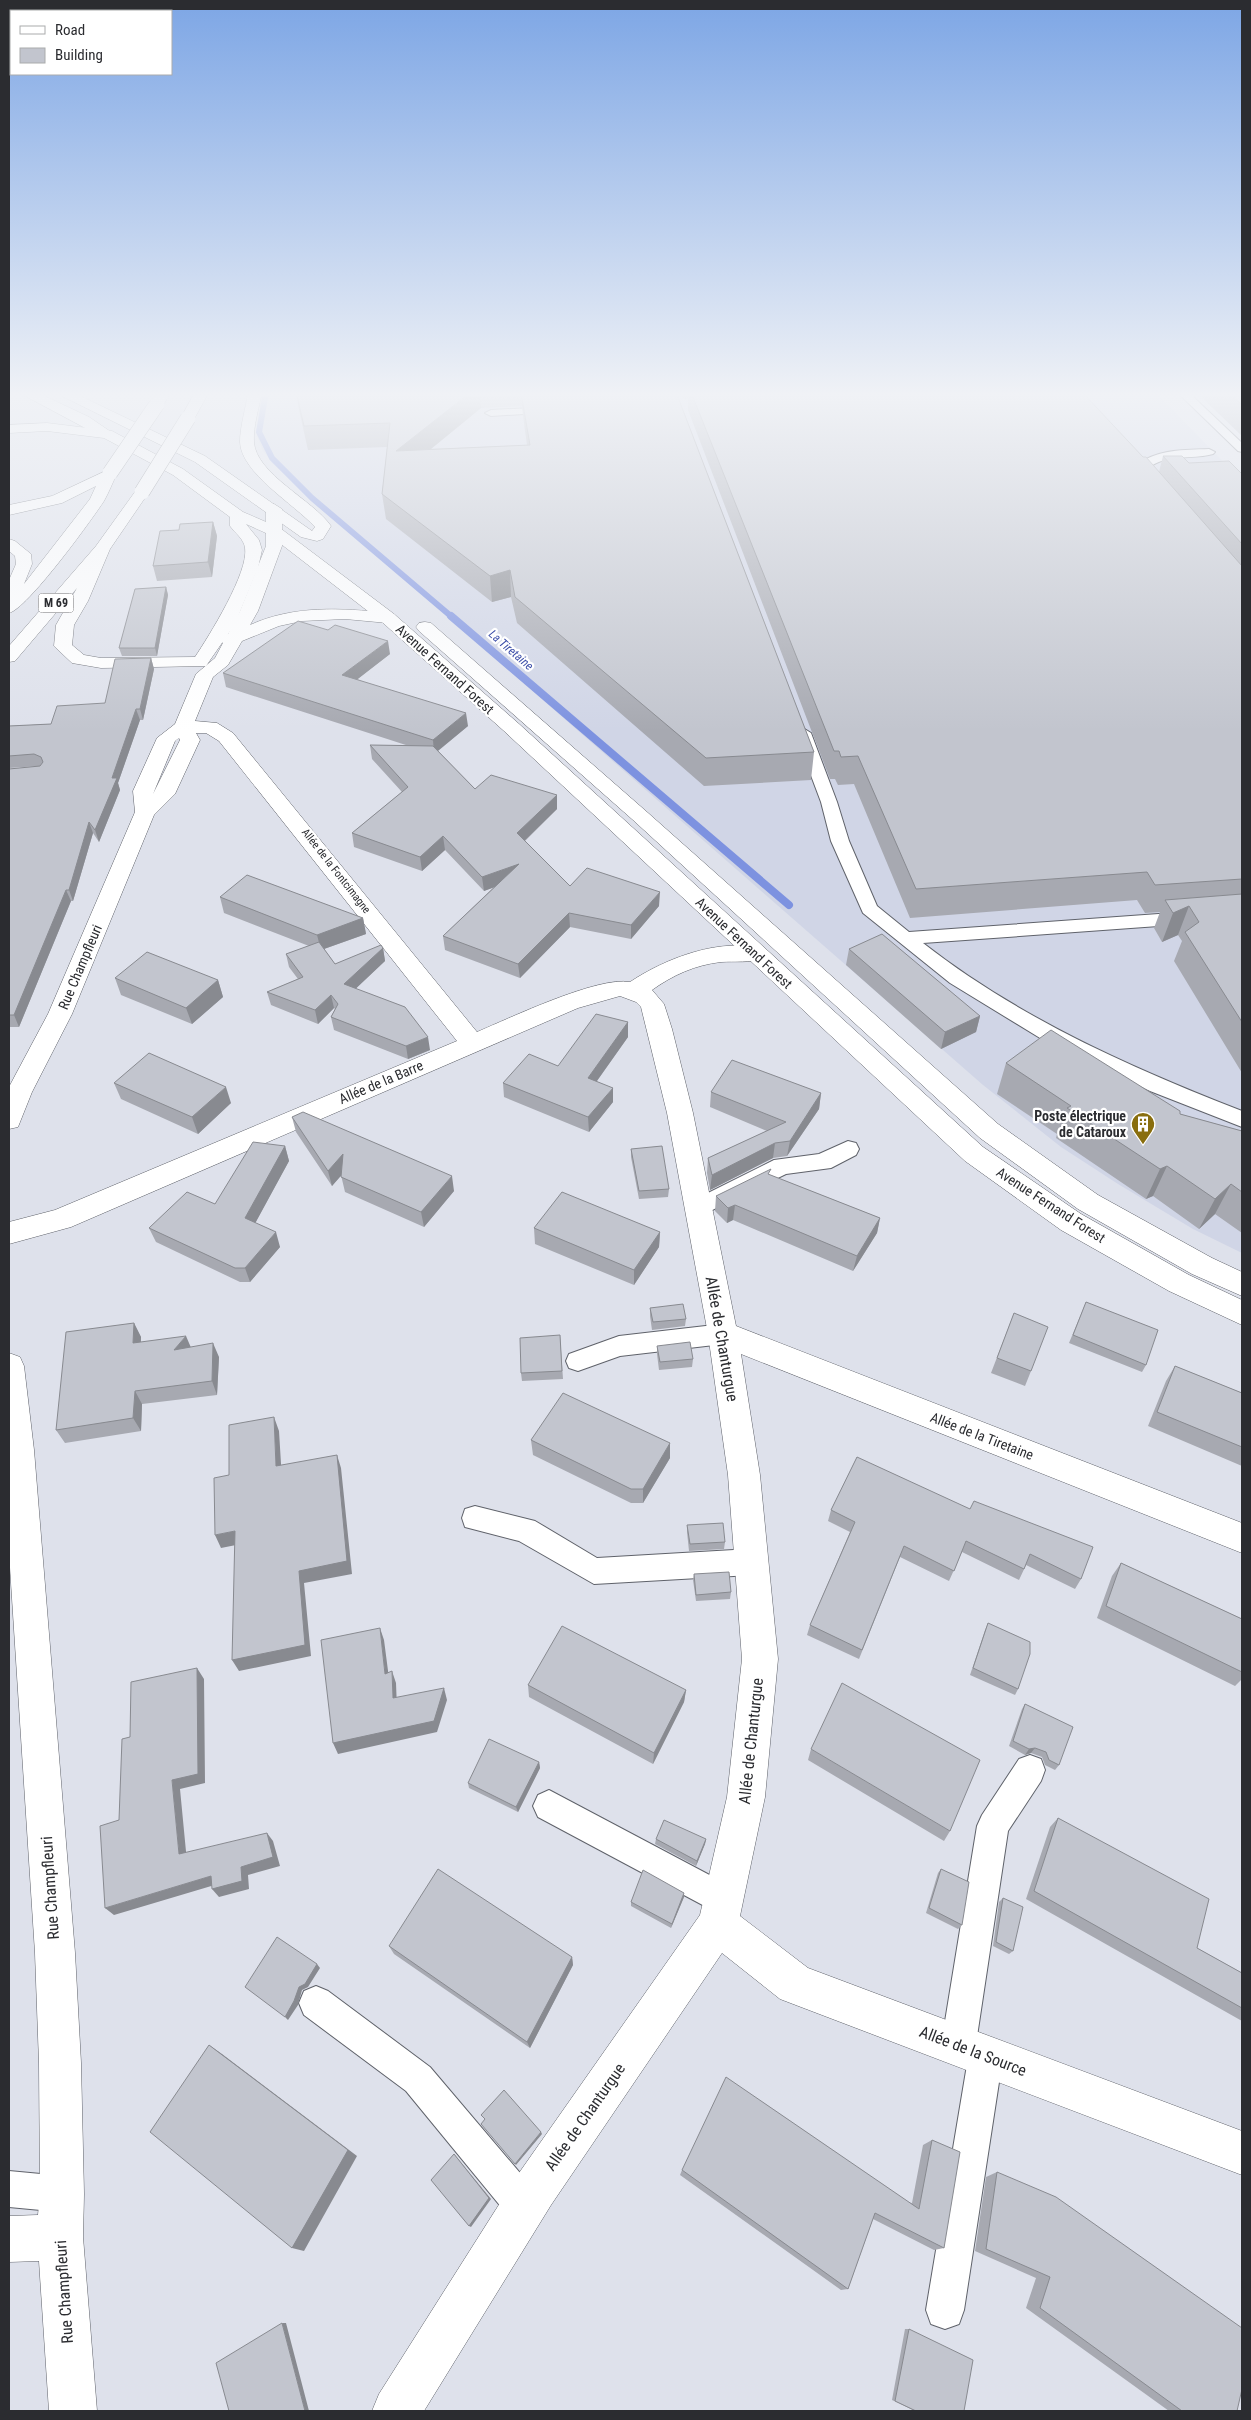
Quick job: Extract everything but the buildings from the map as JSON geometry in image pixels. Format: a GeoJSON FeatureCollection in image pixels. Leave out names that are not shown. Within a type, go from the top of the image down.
{"type":"FeatureCollection","features":[{"type":"Feature","properties":{"kind":"main road"},"geometry":{"type":"LineString","coordinates":[[9,510],[33,505]]}},
{"type":"Feature","properties":{"kind":"main road","name":"M 69"},"geometry":{"type":"LineString","coordinates":[[9,608],[26,592],[93,505]]}},
{"type":"Feature","properties":{"kind":"main road","name":"M 69"},"geometry":{"type":"LineString","coordinates":[[9,657],[102,549],[133,505]]}},
{"type":"Feature","properties":{"kind":"main road"},"geometry":{"type":"LineString","coordinates":[[102,549],[80,601],[65,625],[63,646],[78,659],[101,663],[202,668],[213,641],[226,624],[236,602],[250,568],[254,550],[251,540],[238,526],[238,516],[223,505]]}},
{"type":"Feature","properties":{"kind":"main road"},"geometry":{"type":"LineString","coordinates":[[268,505],[330,551]]}},
{"type":"Feature","properties":{"kind":"main road"},"geometry":{"type":"LineString","coordinates":[[302,505],[322,526],[315,539]]}},
{"type":"Feature","properties":{"kind":"main road","name":"Rue Champfleuri"},"geometry":{"type":"LineString","coordinates":[[10,1114],[19,1092],[60,1014],[145,812],[166,794],[190,740],[183,727],[202,668],[222,661],[249,611],[274,546],[274,509]]}},
{"type":"Feature","properties":{"kind":"main road","name":"Avenue Fernand Forest"},"geometry":{"type":"LineString","coordinates":[[238,516],[274,531],[388,618],[511,727],[974,1154],[1071,1222],[1178,1283],[1242,1313]]}},
{"type":"Feature","properties":{"kind":"main road"},"geometry":{"type":"LineString","coordinates":[[9,544],[23,554],[24,564],[9,598]]}},
{"type":"Feature","properties":{"kind":"main road","name":"Avenue Fernand Forest"},"geometry":{"type":"LineString","coordinates":[[367,581],[456,652],[989,1131],[1088,1202],[1202,1266],[1242,1285]]}},
{"type":"Feature","properties":{"kind":"main road"},"geometry":{"type":"LineString","coordinates":[[213,641],[234,638],[291,618],[326,614],[388,618]]}},
{"type":"Feature","properties":{"kind":"main road","name":"Allée de la Fontcimagne"},"geometry":{"type":"LineString","coordinates":[[183,727],[210,727],[226,737],[472,1043]]}},
{"type":"Feature","properties":{"kind":"main road"},"geometry":{"type":"LineString","coordinates":[[634,991],[653,977],[709,955],[756,954]]}},
{"type":"Feature","properties":{"kind":"main road","name":"Allée de la Barre"},"geometry":{"type":"LineString","coordinates":[[9,1233],[61,1219],[472,1043],[598,993],[620,988],[634,991]]}},
{"type":"Feature","properties":{"kind":"main road","name":"Allée de Chanturgue"},"geometry":{"type":"LineString","coordinates":[[396,2411],[524,2206],[720,1912],[746,1798],[760,1659],[744,1475],[723,1334],[660,1029],[652,1004],[644,996],[634,991]]}},
{"type":"Feature","properties":{"kind":"main road","name":"Allée de la Tiretaine"},"geometry":{"type":"LineString","coordinates":[[723,1334],[1242,1538]]}},
{"type":"Feature","properties":{"kind":"main road","name":"Rue Champfleuri"},"geometry":{"type":"LineString","coordinates":[[9,1366],[18,1450],[55,1953],[60,2063],[61,2216],[73,2411]]}},
{"type":"Feature","properties":{"kind":"main road","name":"Allée de la Source"},"geometry":{"type":"LineString","coordinates":[[720,1912],[794,1984],[972,2051],[1241,2145]]}},
{"type":"Feature","properties":{"kind":"main road"},"geometry":{"type":"LineString","coordinates":[[9,2239],[61,2216]]}},
{"type":"Feature","properties":{"kind":"lane"},"geometry":{"type":"LineString","coordinates":[[797,719],[829,802],[840,841],[869,908],[957,979],[1048,1033],[1157,1086],[1242,1119]]}},
{"type":"Feature","properties":{"kind":"lane"},"geometry":{"type":"LineString","coordinates":[[905,938],[1242,914]]}},
{"type":"Feature","properties":{"kind":"lane"},"geometry":{"type":"LineString","coordinates":[[698,1208],[782,1166],[823,1162],[848,1149]]}},
{"type":"Feature","properties":{"kind":"lane"},"geometry":{"type":"LineString","coordinates":[[578,1361],[619,1346],[723,1334]]}},
{"type":"Feature","properties":{"kind":"lane"},"geometry":{"type":"LineString","coordinates":[[474,1518],[525,1530],[594,1571],[751,1562]]}},
{"type":"Feature","properties":{"kind":"lane"},"geometry":{"type":"LineString","coordinates":[[945,2310],[993,1826],[1030,1770]]}},
{"type":"Feature","properties":{"kind":"lane"},"geometry":{"type":"LineString","coordinates":[[549,1806],[720,1912]]}},
{"type":"Feature","properties":{"kind":"lane"},"geometry":{"type":"LineString","coordinates":[[316,2003],[418,2079],[524,2206]]}},
{"type":"Feature","properties":{"kind":"lane"},"geometry":{"type":"LineString","coordinates":[[9,2189],[61,2216]]}},
{"type":"Feature","properties":{"kind":"shaded area"},"geometry":{"type":"Polygon","coordinates":[[[320,505],[1242,505],[1242,1253],[1193,1229],[1118,1184],[1061,1147],[983,1085],[320,505]]]}},
{"type":"Feature","properties":{"kind":"waterway","name":"La Tiretaine"},"geometry":{"type":"LineString","coordinates":[[320,505],[452,617]]}},
{"type":"Feature","properties":{"kind":"waterway","name":"La Tiretaine"},"geometry":{"type":"LineString","coordinates":[[451,616],[789,905]]}},
{"type":"Feature","properties":{"kind":"place","name":"Poste électrique de Cataroux"},"geometry":{"type":"Point","coordinates":[1143,1145]}}]}
